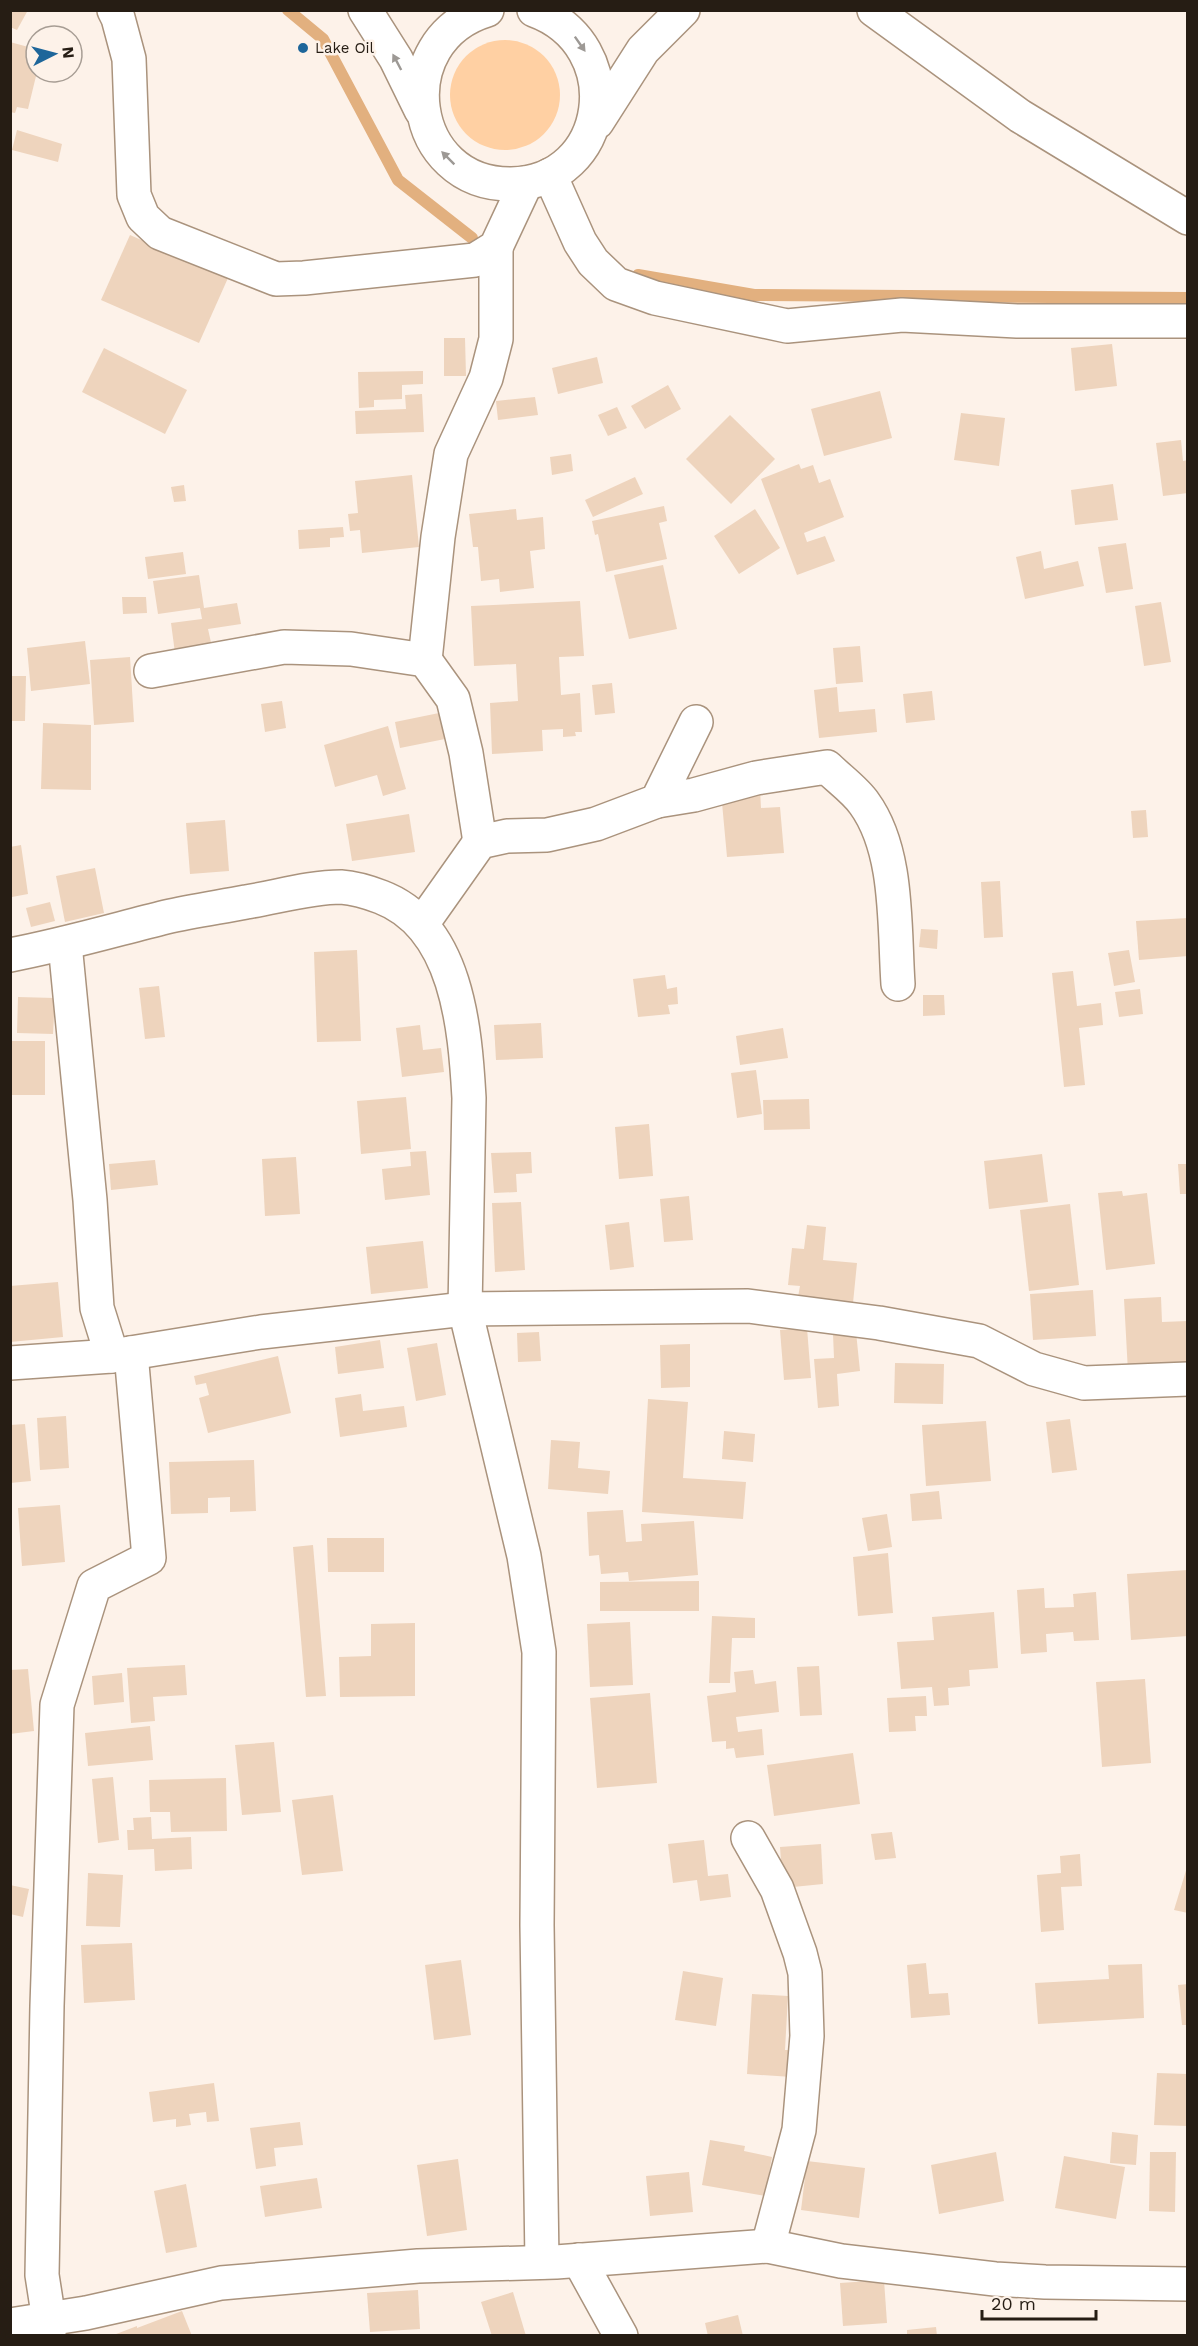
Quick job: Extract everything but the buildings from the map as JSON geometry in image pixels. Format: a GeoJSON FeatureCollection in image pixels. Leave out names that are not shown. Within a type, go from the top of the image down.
{"type":"FeatureCollection","features":[{"type":"Feature","properties":{"kind":"main road"},"geometry":{"type":"LineString","coordinates":[[114,10],[129,59],[134,195],[143,217],[160,233],[276,279],[475,260],[496,247],[538,179]]}},
{"type":"Feature","properties":{"kind":"main road"},"geometry":{"type":"LineString","coordinates":[[365,10],[396,59],[423,114],[431,137],[442,153],[456,166],[483,180],[499,184],[538,179],[575,156],[643,50],[683,10]]}},
{"type":"Feature","properties":{"kind":"main road"},"geometry":{"type":"LineString","coordinates":[[423,114],[421,90],[426,66],[436,45],[454,26],[487,10]]}},
{"type":"Feature","properties":{"kind":"main road"},"geometry":{"type":"LineString","coordinates":[[534,10],[564,26],[578,40],[594,69],[598,94],[595,118],[586,141]]}},
{"type":"Feature","properties":{"kind":"main road"},"geometry":{"type":"LineString","coordinates":[[874,10],[1020,116],[1188,218]]}},
{"type":"Feature","properties":{"kind":"main road"},"geometry":{"type":"LineString","coordinates":[[538,179],[593,262],[616,284],[655,298],[787,326],[902,315],[1017,321],[1188,321]]}},
{"type":"Feature","properties":{"kind":"main road"},"geometry":{"type":"LineString","coordinates":[[480,842],[466,753],[453,699],[425,660],[438,537],[451,454],[486,378],[496,339],[496,247]]}},
{"type":"Feature","properties":{"kind":"main road"},"geometry":{"type":"LineString","coordinates":[[151,671],[284,647],[351,649],[425,660]]}},
{"type":"Feature","properties":{"kind":"main road"},"geometry":{"type":"LineString","coordinates":[[657,801],[696,722]]}},
{"type":"Feature","properties":{"kind":"main road"},"geometry":{"type":"LineString","coordinates":[[422,924],[480,842],[507,836],[547,835],[596,824],[657,801],[694,795],[756,778],[827,767],[864,802],[885,845],[891,881],[898,984]]}},
{"type":"Feature","properties":{"kind":"main road"},"geometry":{"type":"LineString","coordinates":[[10,955],[65,944],[167,917],[315,889],[342,887],[366,891],[397,903],[422,924],[438,947],[452,982],[467,1065],[469,1098],[465,1309],[524,1556],[539,1652],[537,1925],[542,2262]]}},
{"type":"Feature","properties":{"kind":"main road"},"geometry":{"type":"LineString","coordinates":[[49,2328],[42,2275],[47,2006],[57,1705],[94,1586],[149,1558],[122,1354],[97,1308],[90,1200],[65,944]]}},
{"type":"Feature","properties":{"kind":"main road"},"geometry":{"type":"LineString","coordinates":[[10,1363],[122,1354],[261,1332],[465,1309],[748,1306],[879,1323],[978,1341],[1034,1369],[1084,1383],[1188,1379]]}},
{"type":"Feature","properties":{"kind":"main road"},"geometry":{"type":"LineString","coordinates":[[748,1838],[777,1889],[805,1973],[807,2036],[799,2130],[768,2246]]}},
{"type":"Feature","properties":{"kind":"main road"},"geometry":{"type":"LineString","coordinates":[[10,2325],[49,2328],[221,2283],[418,2266],[579,2260],[768,2246],[842,2260],[995,2279],[1188,2284]]}},
{"type":"Feature","properties":{"kind":"main road"},"geometry":{"type":"LineString","coordinates":[[579,2260],[621,2336]]}},
{"type":"Feature","properties":{"kind":"shaded area"},"geometry":{"type":"Polygon","coordinates":[[[505,40],[526,44],[544,56],[556,74],[560,95],[556,116],[544,134],[526,146],[505,150],[484,146],[466,134],[454,116],[450,95],[454,74],[466,56],[484,44],[505,40]]]}},
{"type":"Feature","properties":{"kind":"waterway"},"geometry":{"type":"LineString","coordinates":[[288,10],[323,39],[398,180],[472,238]]}},
{"type":"Feature","properties":{"kind":"waterway"},"geometry":{"type":"LineString","coordinates":[[638,275],[754,295],[1188,298]]}},
{"type":"Feature","properties":{"kind":"place","name":"Lake Oil"},"geometry":{"type":"Point","coordinates":[303,48]}}]}
